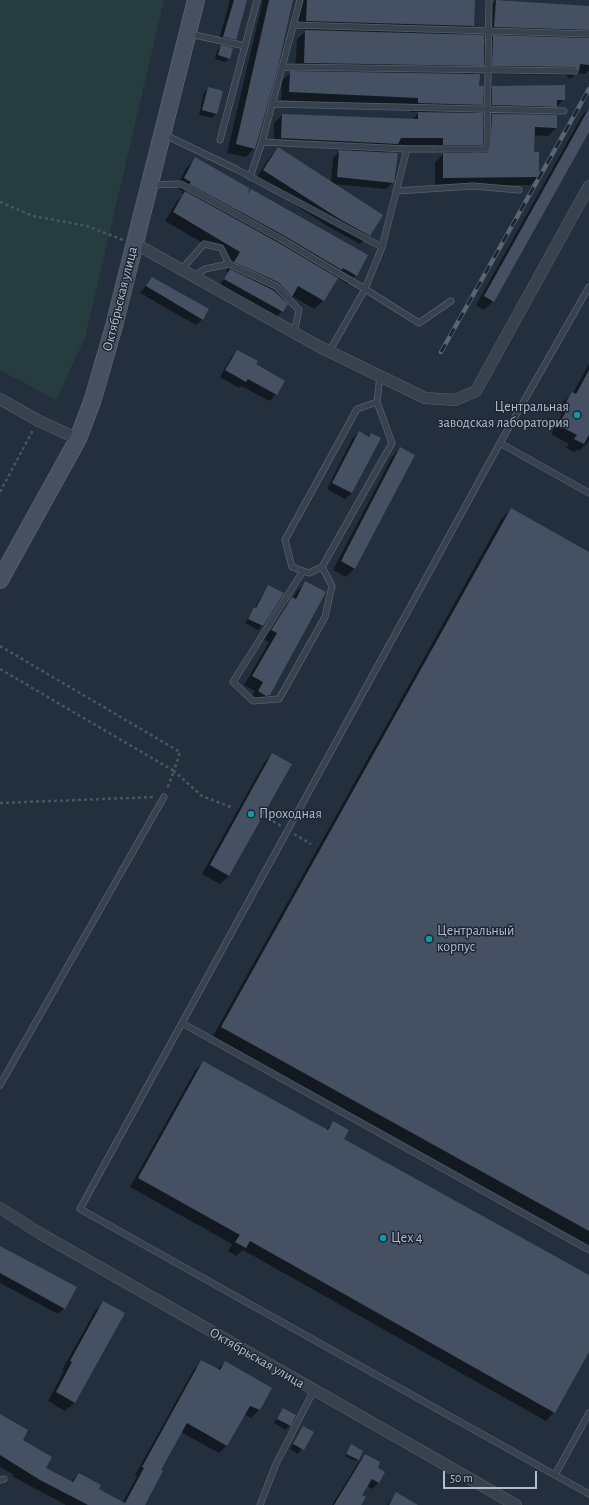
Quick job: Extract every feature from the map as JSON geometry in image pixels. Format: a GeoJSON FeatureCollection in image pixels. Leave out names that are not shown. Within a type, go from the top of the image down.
{"type":"FeatureCollection","features":[{"type":"Feature","properties":{"kind":"main road","name":"Октябрьская улица"},"geometry":{"type":"LineString","coordinates":[[0,580],[78,439],[93,399],[114,326],[196,0]]}},
{"type":"Feature","properties":{"kind":"street"},"geometry":{"type":"LineString","coordinates":[[134,244],[329,352],[425,398],[455,400],[476,391],[589,186]]}},
{"type":"Feature","properties":{"kind":"street"},"geometry":{"type":"LineString","coordinates":[[0,399],[38,421],[78,439]]}},
{"type":"Feature","properties":{"kind":"street","name":"Октябрьская улица"},"geometry":{"type":"LineString","coordinates":[[0,1208],[516,1505]]}},
{"type":"Feature","properties":{"kind":"lane"},"geometry":{"type":"LineString","coordinates":[[220,140],[257,0]]}},
{"type":"Feature","properties":{"kind":"lane"},"geometry":{"type":"LineString","coordinates":[[250,177],[262,142],[300,0]]}},
{"type":"Feature","properties":{"kind":"lane"},"geometry":{"type":"LineString","coordinates":[[262,142],[407,149],[487,149],[489,0]]}},
{"type":"Feature","properties":{"kind":"lane"},"geometry":{"type":"LineString","coordinates":[[293,26],[589,34]]}},
{"type":"Feature","properties":{"kind":"lane"},"geometry":{"type":"LineString","coordinates":[[188,33],[245,46]]}},
{"type":"Feature","properties":{"kind":"lane"},"geometry":{"type":"LineString","coordinates":[[282,67],[575,71]]}},
{"type":"Feature","properties":{"kind":"lane"},"geometry":{"type":"LineString","coordinates":[[272,104],[564,111]]}},
{"type":"Feature","properties":{"kind":"lane"},"geometry":{"type":"LineString","coordinates":[[162,133],[250,177],[382,247]]}},
{"type":"Feature","properties":{"kind":"lane"},"geometry":{"type":"LineString","coordinates":[[329,352],[365,289],[382,247],[407,149]]}},
{"type":"Feature","properties":{"kind":"lane"},"geometry":{"type":"LineString","coordinates":[[149,185],[181,184],[281,239],[419,323],[451,302]]}},
{"type":"Feature","properties":{"kind":"lane"},"geometry":{"type":"LineString","coordinates":[[396,191],[472,186],[519,190]]}},
{"type":"Feature","properties":{"kind":"lane"},"geometry":{"type":"LineString","coordinates":[[181,270],[204,244],[221,248],[229,264]]}},
{"type":"Feature","properties":{"kind":"lane"},"geometry":{"type":"LineString","coordinates":[[193,277],[204,269],[229,264],[276,286],[299,310],[294,333]]}},
{"type":"Feature","properties":{"kind":"lane"},"geometry":{"type":"LineString","coordinates":[[589,287],[500,443],[80,1209],[589,1494]]}},
{"type":"Feature","properties":{"kind":"lane"},"geometry":{"type":"LineString","coordinates":[[377,402],[357,409],[285,540],[292,566],[302,571],[310,573],[322,567],[392,443],[377,402],[380,376]]}},
{"type":"Feature","properties":{"kind":"lane"},"geometry":{"type":"LineString","coordinates":[[500,443],[589,494]]}},
{"type":"Feature","properties":{"kind":"lane"},"geometry":{"type":"LineString","coordinates":[[302,571],[233,682],[253,701],[279,699],[325,617],[332,586],[322,567]]}},
{"type":"Feature","properties":{"kind":"lane"},"geometry":{"type":"LineString","coordinates":[[0,1085],[164,797]]}},
{"type":"Feature","properties":{"kind":"lane"},"geometry":{"type":"LineString","coordinates":[[182,1023],[589,1250]]}},
{"type":"Feature","properties":{"kind":"lane"},"geometry":{"type":"LineString","coordinates":[[260,1505],[276,1464],[314,1390]]}},
{"type":"Feature","properties":{"kind":"lane"},"geometry":{"type":"LineString","coordinates":[[555,1475],[589,1413]]}},
{"type":"Feature","properties":{"kind":"path"},"geometry":{"type":"LineString","coordinates":[[0,202],[33,216],[87,226],[134,244]]}},
{"type":"Feature","properties":{"kind":"path"},"geometry":{"type":"LineString","coordinates":[[0,492],[38,421]]}},
{"type":"Feature","properties":{"kind":"path"},"geometry":{"type":"LineString","coordinates":[[0,646],[180,752],[164,797],[0,804]]}},
{"type":"Feature","properties":{"kind":"path"},"geometry":{"type":"LineString","coordinates":[[0,669],[174,771],[202,796],[233,808]]}},
{"type":"Feature","properties":{"kind":"green space"},"geometry":{"type":"Polygon","coordinates":[[[0,0],[164,0],[85,338],[56,400],[0,370],[0,0]]]}},
{"type":"Feature","properties":{"kind":"building"},"geometry":{"type":"Polygon","coordinates":[[[234,0],[247,0],[236,40],[223,37],[234,0]]]}},
{"type":"Feature","properties":{"kind":"building"},"geometry":{"type":"Polygon","coordinates":[[[269,0],[293,0],[277,71],[255,149],[236,144],[269,0]]]}},
{"type":"Feature","properties":{"kind":"building"},"geometry":{"type":"Polygon","coordinates":[[[307,0],[475,0],[474,26],[306,21],[307,0]]]}},
{"type":"Feature","properties":{"kind":"building"},"geometry":{"type":"Polygon","coordinates":[[[496,0],[589,6],[589,30],[494,27],[496,0]]]}},
{"type":"Feature","properties":{"kind":"building"},"geometry":{"type":"Polygon","coordinates":[[[305,30],[484,35],[484,66],[304,63],[305,30]]]}},
{"type":"Feature","properties":{"kind":"building"},"geometry":{"type":"Polygon","coordinates":[[[493,35],[589,38],[589,65],[580,64],[579,71],[575,67],[492,66],[493,35]]]}},
{"type":"Feature","properties":{"kind":"building"},"geometry":{"type":"Polygon","coordinates":[[[221,45],[233,48],[230,59],[218,55],[221,45]]]}},
{"type":"Feature","properties":{"kind":"building"},"geometry":{"type":"Polygon","coordinates":[[[290,71],[480,74],[479,86],[484,86],[483,105],[418,103],[418,98],[289,92],[290,71]]]}},
{"type":"Feature","properties":{"kind":"building"},"geometry":{"type":"Polygon","coordinates":[[[565,85],[565,100],[557,100],[557,107],[492,105],[492,86],[565,85]]]}},
{"type":"Feature","properties":{"kind":"building"},"geometry":{"type":"Polygon","coordinates":[[[208,87],[223,91],[217,114],[202,110],[208,87]]]}},
{"type":"Feature","properties":{"kind":"building"},"geometry":{"type":"Polygon","coordinates":[[[589,108],[589,132],[494,302],[484,296],[589,108]]]}},
{"type":"Feature","properties":{"kind":"building"},"geometry":{"type":"Polygon","coordinates":[[[418,112],[483,113],[483,145],[443,145],[443,138],[401,138],[398,144],[281,138],[282,114],[418,119],[418,112]]]}},
{"type":"Feature","properties":{"kind":"building"},"geometry":{"type":"Polygon","coordinates":[[[492,114],[557,115],[557,128],[535,127],[534,152],[539,152],[539,177],[443,178],[443,153],[487,153],[490,151],[492,114]]]}},
{"type":"Feature","properties":{"kind":"building"},"geometry":{"type":"Polygon","coordinates":[[[278,147],[383,215],[370,236],[338,218],[263,170],[278,147]]]}},
{"type":"Feature","properties":{"kind":"building"},"geometry":{"type":"Polygon","coordinates":[[[339,150],[398,153],[394,183],[337,177],[339,150]]]}},
{"type":"Feature","properties":{"kind":"building"},"geometry":{"type":"Polygon","coordinates":[[[195,157],[249,188],[248,194],[251,189],[368,255],[357,276],[343,268],[342,270],[283,235],[189,184],[191,182],[184,178],[195,157]]]}},
{"type":"Feature","properties":{"kind":"building"},"geometry":{"type":"Polygon","coordinates":[[[185,191],[279,243],[338,278],[324,301],[298,286],[292,297],[278,282],[234,262],[240,252],[173,212],[185,191]]]}},
{"type":"Feature","properties":{"kind":"building"},"geometry":{"type":"Polygon","coordinates":[[[230,269],[273,290],[288,304],[283,312],[224,279],[230,269]]]}},
{"type":"Feature","properties":{"kind":"building"},"geometry":{"type":"Polygon","coordinates":[[[152,277],[209,309],[203,320],[146,286],[152,277]]]}},
{"type":"Feature","properties":{"kind":"building"},"geometry":{"type":"Polygon","coordinates":[[[237,350],[258,361],[256,364],[285,381],[277,395],[248,379],[246,382],[225,370],[237,350]]]}},
{"type":"Feature","properties":{"kind":"building","name":"Центральная заводская лаборатория"},"geometry":{"type":"Polygon","coordinates":[[[589,370],[589,435],[584,444],[574,439],[577,435],[558,425],[570,405],[566,402],[572,392],[576,394],[589,370]]]}},
{"type":"Feature","properties":{"kind":"building"},"geometry":{"type":"Polygon","coordinates":[[[359,431],[369,437],[371,433],[381,438],[352,493],[332,483],[359,431]]]}},
{"type":"Feature","properties":{"kind":"building"},"geometry":{"type":"Polygon","coordinates":[[[400,447],[415,455],[355,569],[341,561],[400,447]]]}},
{"type":"Feature","properties":{"kind":"building","name":"Центральный корпус"},"geometry":{"type":"Polygon","coordinates":[[[511,508],[589,552],[589,1231],[221,1027],[511,508]]]}},
{"type":"Feature","properties":{"kind":"building"},"geometry":{"type":"Polygon","coordinates":[[[305,581],[326,592],[270,695],[266,696],[258,691],[263,682],[252,676],[277,633],[271,630],[292,597],[296,599],[305,581]]]}},
{"type":"Feature","properties":{"kind":"building"},"geometry":{"type":"Polygon","coordinates":[[[268,585],[284,593],[263,626],[248,619],[254,607],[256,608],[268,585]]]}},
{"type":"Feature","properties":{"kind":"building","name":"Проходная"},"geometry":{"type":"Polygon","coordinates":[[[272,753],[292,764],[229,876],[210,865],[272,753]]]}},
{"type":"Feature","properties":{"kind":"building","name":"Цех 4"},"geometry":{"type":"Polygon","coordinates":[[[203,1061],[328,1130],[333,1121],[349,1130],[344,1139],[589,1275],[589,1352],[555,1413],[250,1241],[246,1248],[235,1242],[240,1235],[138,1178],[203,1061]]]}},
{"type":"Feature","properties":{"kind":"building"},"geometry":{"type":"Polygon","coordinates":[[[0,1246],[77,1287],[65,1309],[0,1273],[0,1246]]]}},
{"type":"Feature","properties":{"kind":"building"},"geometry":{"type":"Polygon","coordinates":[[[103,1301],[125,1313],[75,1403],[56,1392],[72,1362],[70,1361],[103,1301]]]}},
{"type":"Feature","properties":{"kind":"building"},"geometry":{"type":"Polygon","coordinates":[[[201,1360],[220,1370],[225,1361],[272,1388],[260,1410],[250,1406],[227,1446],[187,1423],[161,1470],[163,1471],[145,1505],[88,1505],[40,1480],[0,1455],[0,1414],[28,1430],[23,1440],[52,1457],[46,1468],[73,1482],[79,1473],[101,1485],[99,1489],[125,1503],[144,1468],[142,1467],[201,1360]]]}},
{"type":"Feature","properties":{"kind":"building"},"geometry":{"type":"Polygon","coordinates":[[[283,1408],[296,1415],[291,1426],[277,1419],[283,1408]]]}},
{"type":"Feature","properties":{"kind":"building"},"geometry":{"type":"Polygon","coordinates":[[[303,1426],[314,1432],[304,1450],[293,1444],[303,1426]]]}},
{"type":"Feature","properties":{"kind":"building"},"geometry":{"type":"Polygon","coordinates":[[[351,1444],[363,1451],[359,1460],[346,1454],[351,1444]]]}},
{"type":"Feature","properties":{"kind":"building"},"geometry":{"type":"Polygon","coordinates":[[[365,1454],[380,1462],[378,1468],[385,1472],[379,1483],[372,1479],[362,1495],[366,1497],[361,1505],[334,1505],[365,1454]]]}},
{"type":"Feature","properties":{"kind":"building"},"geometry":{"type":"Polygon","coordinates":[[[396,1492],[418,1505],[389,1505],[396,1492]]]}},
{"type":"Feature","properties":{"kind":"railway"},"geometry":{"type":"LineString","coordinates":[[441,352],[589,89]]}},
{"type":"Feature","properties":{"kind":"place","name":"Центральная заводская лаборатория"},"geometry":{"type":"Point","coordinates":[577,415]}},
{"type":"Feature","properties":{"kind":"place","name":"Проходная"},"geometry":{"type":"Point","coordinates":[251,814]}},
{"type":"Feature","properties":{"kind":"place","name":"Центральный корпус"},"geometry":{"type":"Point","coordinates":[429,939]}},
{"type":"Feature","properties":{"kind":"place","name":"Цех 4"},"geometry":{"type":"Point","coordinates":[383,1238]}}]}
